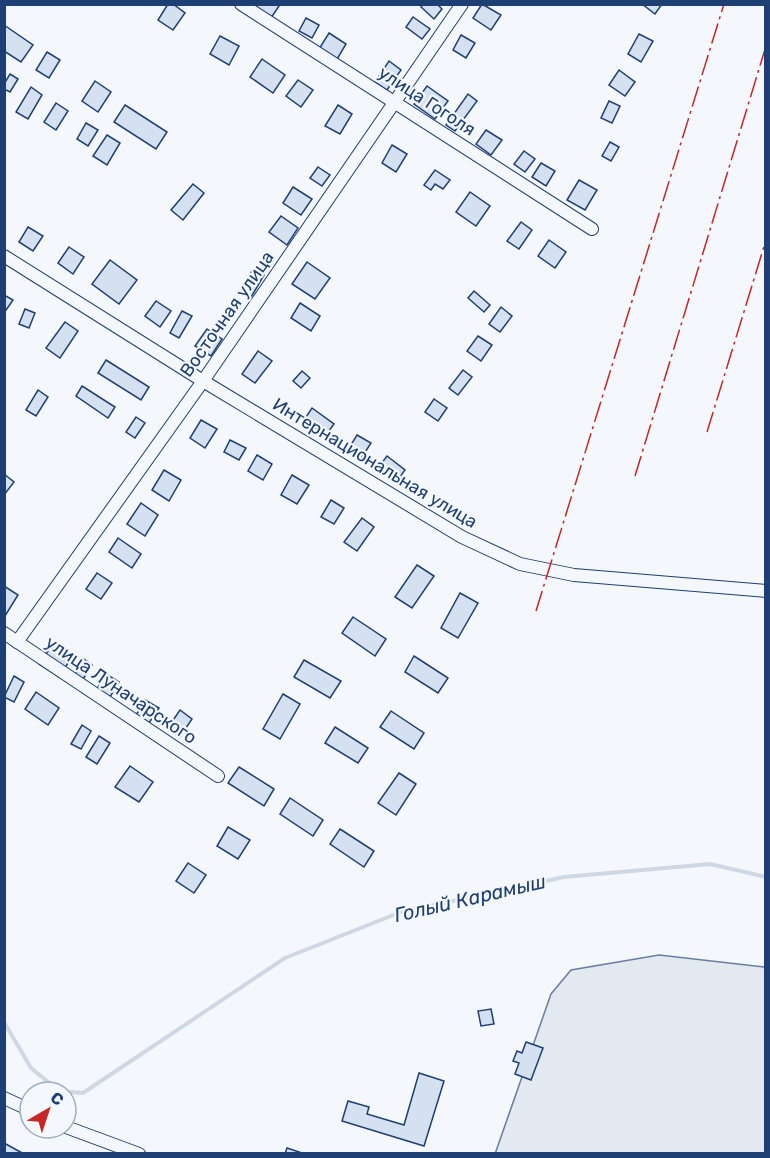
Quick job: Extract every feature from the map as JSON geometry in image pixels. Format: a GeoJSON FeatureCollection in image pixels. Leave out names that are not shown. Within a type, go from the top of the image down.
{"type":"FeatureCollection","features":[{"type":"Feature","properties":{"kind":"street","name":"улица Гоголя"},"geometry":{"type":"LineString","coordinates":[[242,4],[592,229]]}},
{"type":"Feature","properties":{"kind":"street","name":"Восточная улица"},"geometry":{"type":"LineString","coordinates":[[17,642],[203,381],[462,4]]}},
{"type":"Feature","properties":{"kind":"street","name":"Интернациональная улица"},"geometry":{"type":"LineString","coordinates":[[4,256],[203,381],[462,537],[520,564],[574,575],[765,591]]}},
{"type":"Feature","properties":{"kind":"street","name":"улица Луначарского"},"geometry":{"type":"LineString","coordinates":[[4,633],[218,776]]}},
{"type":"Feature","properties":{"kind":"street"},"geometry":{"type":"LineString","coordinates":[[4,1098],[18,1104]]}},
{"type":"Feature","properties":{"kind":"street"},"geometry":{"type":"LineString","coordinates":[[78,1131],[139,1154]]}},
{"type":"Feature","properties":{"kind":"shaded area"},"geometry":{"type":"Polygon","coordinates":[[[659,955],[765,967],[765,1153],[495,1154],[551,994],[571,970],[659,955]]]}},
{"type":"Feature","properties":{"kind":"building"},"geometry":{"type":"Polygon","coordinates":[[[168,4],[173,4],[185,13],[173,30],[158,20],[168,4]]]}},
{"type":"Feature","properties":{"kind":"building"},"geometry":{"type":"Polygon","coordinates":[[[255,4],[277,4],[279,6],[271,18],[253,6],[255,4]]]}},
{"type":"Feature","properties":{"kind":"building"},"geometry":{"type":"Polygon","coordinates":[[[423,4],[437,4],[442,9],[434,19],[421,7],[423,4]]]}},
{"type":"Feature","properties":{"kind":"building"},"geometry":{"type":"Polygon","coordinates":[[[482,4],[501,15],[491,30],[473,18],[482,4]]]}},
{"type":"Feature","properties":{"kind":"building"},"geometry":{"type":"Polygon","coordinates":[[[642,4],[662,4],[655,14],[642,4]]]}},
{"type":"Feature","properties":{"kind":"building"},"geometry":{"type":"Polygon","coordinates":[[[413,17],[430,29],[422,39],[406,27],[413,17]]]}},
{"type":"Feature","properties":{"kind":"building"},"geometry":{"type":"Polygon","coordinates":[[[306,18],[319,25],[312,38],[299,31],[306,18]]]}},
{"type":"Feature","properties":{"kind":"building"},"geometry":{"type":"Polygon","coordinates":[[[4,25],[33,45],[21,62],[4,51],[4,25]]]}},
{"type":"Feature","properties":{"kind":"building"},"geometry":{"type":"Polygon","coordinates":[[[329,33],[346,44],[336,61],[319,49],[329,33]]]}},
{"type":"Feature","properties":{"kind":"building"},"geometry":{"type":"Polygon","coordinates":[[[639,34],[653,41],[641,62],[628,54],[639,34]]]}},
{"type":"Feature","properties":{"kind":"building"},"geometry":{"type":"Polygon","coordinates":[[[461,35],[475,43],[466,58],[453,50],[461,35]]]}},
{"type":"Feature","properties":{"kind":"building"},"geometry":{"type":"Polygon","coordinates":[[[220,36],[239,46],[229,65],[210,54],[220,36]]]}},
{"type":"Feature","properties":{"kind":"building"},"geometry":{"type":"Polygon","coordinates":[[[47,52],[60,60],[49,78],[36,70],[47,52]]]}},
{"type":"Feature","properties":{"kind":"building"},"geometry":{"type":"Polygon","coordinates":[[[262,59],[285,75],[273,93],[250,77],[262,59]]]}},
{"type":"Feature","properties":{"kind":"building"},"geometry":{"type":"Polygon","coordinates":[[[389,61],[401,70],[387,90],[375,82],[389,61]]]}},
{"type":"Feature","properties":{"kind":"building"},"geometry":{"type":"Polygon","coordinates":[[[619,70],[635,82],[625,96],[609,85],[619,70]]]}},
{"type":"Feature","properties":{"kind":"building"},"geometry":{"type":"Polygon","coordinates":[[[10,74],[18,79],[10,92],[4,89],[4,84],[10,74]]]}},
{"type":"Feature","properties":{"kind":"building"},"geometry":{"type":"Polygon","coordinates":[[[298,80],[313,90],[301,107],[286,96],[298,80]]]}},
{"type":"Feature","properties":{"kind":"building"},"geometry":{"type":"Polygon","coordinates":[[[95,81],[111,92],[98,112],[82,101],[95,81]]]}},
{"type":"Feature","properties":{"kind":"building"},"geometry":{"type":"Polygon","coordinates":[[[427,86],[448,101],[435,119],[414,104],[427,86]]]}},
{"type":"Feature","properties":{"kind":"building"},"geometry":{"type":"Polygon","coordinates":[[[31,87],[42,95],[28,119],[16,112],[31,87]]]}},
{"type":"Feature","properties":{"kind":"building"},"geometry":{"type":"Polygon","coordinates":[[[468,94],[477,101],[455,131],[446,125],[468,94]]]}},
{"type":"Feature","properties":{"kind":"building"},"geometry":{"type":"Polygon","coordinates":[[[609,101],[620,106],[612,123],[601,118],[609,101]]]}},
{"type":"Feature","properties":{"kind":"building"},"geometry":{"type":"Polygon","coordinates":[[[56,103],[68,111],[56,130],[44,122],[56,103]]]}},
{"type":"Feature","properties":{"kind":"building"},"geometry":{"type":"Polygon","coordinates":[[[125,105],[167,132],[156,149],[114,122],[125,105]]]}},
{"type":"Feature","properties":{"kind":"building"},"geometry":{"type":"Polygon","coordinates":[[[338,105],[352,114],[340,134],[325,126],[338,105]]]}},
{"type":"Feature","properties":{"kind":"building"},"geometry":{"type":"Polygon","coordinates":[[[86,123],[98,130],[88,146],[77,139],[86,123]]]}},
{"type":"Feature","properties":{"kind":"building"},"geometry":{"type":"Polygon","coordinates":[[[486,130],[502,140],[491,155],[476,144],[486,130]]]}},
{"type":"Feature","properties":{"kind":"building"},"geometry":{"type":"Polygon","coordinates":[[[107,135],[120,143],[107,165],[93,156],[107,135]]]}},
{"type":"Feature","properties":{"kind":"building"},"geometry":{"type":"Polygon","coordinates":[[[610,142],[619,147],[611,161],[602,156],[610,142]]]}},
{"type":"Feature","properties":{"kind":"building"},"geometry":{"type":"Polygon","coordinates":[[[392,145],[407,154],[396,172],[382,163],[392,145]]]}},
{"type":"Feature","properties":{"kind":"building"},"geometry":{"type":"Polygon","coordinates":[[[524,151],[535,159],[525,172],[514,164],[524,151]]]}},
{"type":"Feature","properties":{"kind":"building"},"geometry":{"type":"Polygon","coordinates":[[[541,163],[555,171],[546,186],[532,177],[541,163]]]}},
{"type":"Feature","properties":{"kind":"building"},"geometry":{"type":"Polygon","coordinates":[[[318,167],[330,175],[322,186],[310,178],[318,167]]]}},
{"type":"Feature","properties":{"kind":"building"},"geometry":{"type":"Polygon","coordinates":[[[435,170],[450,180],[443,189],[435,184],[431,190],[424,185],[435,170]]]}},
{"type":"Feature","properties":{"kind":"building"},"geometry":{"type":"Polygon","coordinates":[[[579,180],[597,190],[585,210],[567,200],[579,180]]]}},
{"type":"Feature","properties":{"kind":"building"},"geometry":{"type":"Polygon","coordinates":[[[193,184],[204,193],[183,220],[171,210],[193,184]]]}},
{"type":"Feature","properties":{"kind":"building"},"geometry":{"type":"Polygon","coordinates":[[[293,187],[312,199],[301,215],[283,203],[293,187]]]}},
{"type":"Feature","properties":{"kind":"building"},"geometry":{"type":"Polygon","coordinates":[[[470,192],[490,206],[476,226],[456,212],[470,192]]]}},
{"type":"Feature","properties":{"kind":"building"},"geometry":{"type":"Polygon","coordinates":[[[281,216],[298,228],[287,245],[269,232],[281,216]]]}},
{"type":"Feature","properties":{"kind":"building"},"geometry":{"type":"Polygon","coordinates":[[[521,222],[532,230],[519,249],[507,241],[521,222]]]}},
{"type":"Feature","properties":{"kind":"building"},"geometry":{"type":"Polygon","coordinates":[[[28,227],[43,236],[33,251],[19,242],[28,227]]]}},
{"type":"Feature","properties":{"kind":"building"},"geometry":{"type":"Polygon","coordinates":[[[549,240],[566,252],[555,268],[538,256],[549,240]]]}},
{"type":"Feature","properties":{"kind":"building"},"geometry":{"type":"Polygon","coordinates":[[[69,247],[84,257],[73,274],[58,263],[69,247]]]}},
{"type":"Feature","properties":{"kind":"building"},"geometry":{"type":"Polygon","coordinates":[[[110,260],[137,280],[119,304],[92,284],[110,260]]]}},
{"type":"Feature","properties":{"kind":"building"},"geometry":{"type":"Polygon","coordinates":[[[307,262],[330,278],[315,299],[292,284],[307,262]]]}},
{"type":"Feature","properties":{"kind":"building"},"geometry":{"type":"Polygon","coordinates":[[[253,269],[264,275],[250,299],[240,293],[253,269]]]}},
{"type":"Feature","properties":{"kind":"building"},"geometry":{"type":"Polygon","coordinates":[[[474,291],[490,305],[484,312],[468,298],[474,291]]]}},
{"type":"Feature","properties":{"kind":"building"},"geometry":{"type":"Polygon","coordinates":[[[4,295],[13,300],[4,313],[4,295]]]}},
{"type":"Feature","properties":{"kind":"building"},"geometry":{"type":"Polygon","coordinates":[[[156,301],[171,311],[160,327],[145,316],[156,301]]]}},
{"type":"Feature","properties":{"kind":"building"},"geometry":{"type":"Polygon","coordinates":[[[300,303],[320,316],[311,331],[291,318],[300,303]]]}},
{"type":"Feature","properties":{"kind":"building"},"geometry":{"type":"Polygon","coordinates":[[[501,307],[512,316],[500,332],[489,324],[501,307]]]}},
{"type":"Feature","properties":{"kind":"building"},"geometry":{"type":"Polygon","coordinates":[[[25,309],[35,313],[29,328],[19,324],[25,309]]]}},
{"type":"Feature","properties":{"kind":"building"},"geometry":{"type":"Polygon","coordinates":[[[182,311],[192,316],[179,338],[170,333],[182,311]]]}},
{"type":"Feature","properties":{"kind":"building"},"geometry":{"type":"Polygon","coordinates":[[[65,322],[78,331],[60,358],[46,348],[65,322]]]}},
{"type":"Feature","properties":{"kind":"building"},"geometry":{"type":"Polygon","coordinates":[[[207,329],[222,339],[211,356],[195,346],[207,329]]]}},
{"type":"Feature","properties":{"kind":"building"},"geometry":{"type":"Polygon","coordinates":[[[478,336],[492,345],[481,361],[467,351],[478,336]]]}},
{"type":"Feature","properties":{"kind":"building"},"geometry":{"type":"Polygon","coordinates":[[[258,351],[272,361],[255,383],[242,374],[258,351]]]}},
{"type":"Feature","properties":{"kind":"building"},"geometry":{"type":"Polygon","coordinates":[[[106,360],[149,387],[141,400],[98,373],[106,360]]]}},
{"type":"Feature","properties":{"kind":"building"},"geometry":{"type":"Polygon","coordinates":[[[463,370],[472,377],[458,395],[449,388],[463,370]]]}},
{"type":"Feature","properties":{"kind":"building"},"geometry":{"type":"Polygon","coordinates":[[[302,371],[310,378],[301,388],[293,381],[302,371]]]}},
{"type":"Feature","properties":{"kind":"building"},"geometry":{"type":"Polygon","coordinates":[[[82,386],[115,407],[108,418],[76,396],[82,386]]]}},
{"type":"Feature","properties":{"kind":"building"},"geometry":{"type":"Polygon","coordinates":[[[38,390],[48,397],[36,416],[26,410],[38,390]]]}},
{"type":"Feature","properties":{"kind":"building"},"geometry":{"type":"Polygon","coordinates":[[[434,399],[447,408],[438,421],[425,412],[434,399]]]}},
{"type":"Feature","properties":{"kind":"building"},"geometry":{"type":"Polygon","coordinates":[[[312,408],[334,424],[326,435],[304,420],[312,408]]]}},
{"type":"Feature","properties":{"kind":"building"},"geometry":{"type":"Polygon","coordinates":[[[136,417],[145,423],[135,438],[126,432],[136,417]]]}},
{"type":"Feature","properties":{"kind":"building"},"geometry":{"type":"Polygon","coordinates":[[[201,420],[217,429],[205,448],[190,438],[201,420]]]}},
{"type":"Feature","properties":{"kind":"building"},"geometry":{"type":"Polygon","coordinates":[[[357,435],[371,443],[362,457],[349,448],[357,435]]]}},
{"type":"Feature","properties":{"kind":"building"},"geometry":{"type":"Polygon","coordinates":[[[230,440],[246,448],[239,460],[224,452],[230,440]]]}},
{"type":"Feature","properties":{"kind":"building"},"geometry":{"type":"Polygon","coordinates":[[[257,455],[272,464],[263,480],[248,471],[257,455]]]}},
{"type":"Feature","properties":{"kind":"building"},"geometry":{"type":"Polygon","coordinates":[[[387,456],[405,470],[397,481],[378,468],[387,456]]]}},
{"type":"Feature","properties":{"kind":"building"},"geometry":{"type":"Polygon","coordinates":[[[164,470],[181,480],[169,501],[152,490],[164,470]]]}},
{"type":"Feature","properties":{"kind":"building"},"geometry":{"type":"Polygon","coordinates":[[[4,474],[14,482],[4,495],[4,474]]]}},
{"type":"Feature","properties":{"kind":"building"},"geometry":{"type":"Polygon","coordinates":[[[292,475],[309,485],[297,504],[281,495],[292,475]]]}},
{"type":"Feature","properties":{"kind":"building"},"geometry":{"type":"Polygon","coordinates":[[[331,500],[344,508],[334,524],[321,517],[331,500]]]}},
{"type":"Feature","properties":{"kind":"building"},"geometry":{"type":"Polygon","coordinates":[[[141,503],[158,515],[145,536],[127,524],[141,503]]]}},
{"type":"Feature","properties":{"kind":"building"},"geometry":{"type":"Polygon","coordinates":[[[362,518],[374,527],[357,551],[344,542],[362,518]]]}},
{"type":"Feature","properties":{"kind":"building"},"geometry":{"type":"Polygon","coordinates":[[[118,538],[141,554],[132,568],[109,552],[118,538]]]}},
{"type":"Feature","properties":{"kind":"building"},"geometry":{"type":"Polygon","coordinates":[[[417,565],[434,576],[412,608],[395,597],[417,565]]]}},
{"type":"Feature","properties":{"kind":"building"},"geometry":{"type":"Polygon","coordinates":[[[97,573],[112,583],[101,599],[86,589],[97,573]]]}},
{"type":"Feature","properties":{"kind":"building"},"geometry":{"type":"Polygon","coordinates":[[[4,586],[18,595],[5,616],[4,616],[4,586]]]}},
{"type":"Feature","properties":{"kind":"building"},"geometry":{"type":"Polygon","coordinates":[[[460,593],[478,603],[458,638],[441,628],[460,593]]]}},
{"type":"Feature","properties":{"kind":"building"},"geometry":{"type":"Polygon","coordinates":[[[353,617],[386,639],[375,656],[342,633],[353,617]]]}},
{"type":"Feature","properties":{"kind":"building"},"geometry":{"type":"Polygon","coordinates":[[[53,644],[72,657],[59,677],[39,664],[53,644]]]}},
{"type":"Feature","properties":{"kind":"building"},"geometry":{"type":"Polygon","coordinates":[[[414,656],[448,678],[438,693],[405,672],[414,656]]]}},
{"type":"Feature","properties":{"kind":"building"},"geometry":{"type":"Polygon","coordinates":[[[84,659],[92,665],[82,681],[74,676],[84,659]]]}},
{"type":"Feature","properties":{"kind":"building"},"geometry":{"type":"Polygon","coordinates":[[[304,660],[341,681],[330,698],[294,677],[304,660]]]}},
{"type":"Feature","properties":{"kind":"building"},"geometry":{"type":"Polygon","coordinates":[[[106,674],[119,682],[110,697],[97,689],[106,674]]]}},
{"type":"Feature","properties":{"kind":"building"},"geometry":{"type":"Polygon","coordinates":[[[14,676],[24,682],[14,702],[4,697],[14,676]]]}},
{"type":"Feature","properties":{"kind":"building"},"geometry":{"type":"Polygon","coordinates":[[[36,692],[59,708],[48,725],[25,709],[36,692]]]}},
{"type":"Feature","properties":{"kind":"building"},"geometry":{"type":"Polygon","coordinates":[[[283,694],[300,704],[280,739],[263,729],[283,694]]]}},
{"type":"Feature","properties":{"kind":"building"},"geometry":{"type":"Polygon","coordinates":[[[145,700],[159,708],[149,723],[136,715],[145,700]]]}},
{"type":"Feature","properties":{"kind":"building"},"geometry":{"type":"Polygon","coordinates":[[[180,710],[192,719],[180,737],[167,729],[180,710]]]}},
{"type":"Feature","properties":{"kind":"building"},"geometry":{"type":"Polygon","coordinates":[[[391,711],[424,733],[414,749],[380,727],[391,711]]]}},
{"type":"Feature","properties":{"kind":"building"},"geometry":{"type":"Polygon","coordinates":[[[82,725],[91,731],[81,749],[71,744],[82,725]]]}},
{"type":"Feature","properties":{"kind":"building"},"geometry":{"type":"Polygon","coordinates":[[[335,727],[368,748],[358,763],[325,743],[335,727]]]}},
{"type":"Feature","properties":{"kind":"building"},"geometry":{"type":"Polygon","coordinates":[[[99,736],[110,743],[97,764],[86,757],[99,736]]]}},
{"type":"Feature","properties":{"kind":"building"},"geometry":{"type":"Polygon","coordinates":[[[130,766],[153,782],[139,802],[115,787],[130,766]]]}},
{"type":"Feature","properties":{"kind":"building"},"geometry":{"type":"Polygon","coordinates":[[[239,767],[274,789],[264,806],[228,783],[239,767]]]}},
{"type":"Feature","properties":{"kind":"building"},"geometry":{"type":"Polygon","coordinates":[[[399,773],[416,784],[396,815],[378,803],[399,773]]]}},
{"type":"Feature","properties":{"kind":"building"},"geometry":{"type":"Polygon","coordinates":[[[290,798],[323,820],[313,836],[280,814],[290,798]]]}},
{"type":"Feature","properties":{"kind":"building"},"geometry":{"type":"Polygon","coordinates":[[[228,827],[250,840],[238,859],[217,846],[228,827]]]}},
{"type":"Feature","properties":{"kind":"building"},"geometry":{"type":"Polygon","coordinates":[[[340,829],[374,851],[364,867],[330,844],[340,829]]]}},
{"type":"Feature","properties":{"kind":"building"},"geometry":{"type":"Polygon","coordinates":[[[188,863],[206,875],[194,893],[176,881],[188,863]]]}},
{"type":"Feature","properties":{"kind":"building"},"geometry":{"type":"Polygon","coordinates":[[[491,1009],[494,1024],[481,1026],[478,1011],[491,1009]]]}},
{"type":"Feature","properties":{"kind":"building"},"geometry":{"type":"Polygon","coordinates":[[[526,1042],[543,1048],[531,1080],[515,1074],[519,1063],[513,1061],[517,1051],[522,1053],[526,1042]]]}},
{"type":"Feature","properties":{"kind":"building"},"geometry":{"type":"Polygon","coordinates":[[[419,1073],[444,1081],[424,1146],[342,1121],[348,1101],[369,1107],[367,1114],[404,1125],[419,1073]]]}},
{"type":"Feature","properties":{"kind":"building"},"geometry":{"type":"Polygon","coordinates":[[[4,1143],[24,1154],[4,1154],[4,1143]]]}},
{"type":"Feature","properties":{"kind":"building"},"geometry":{"type":"Polygon","coordinates":[[[287,1148],[305,1154],[285,1154],[287,1148]]]}},
{"type":"Feature","properties":{"kind":"waterway","name":"Голый Карамыш"},"geometry":{"type":"LineString","coordinates":[[4,1022],[31,1068],[59,1091],[83,1093],[285,958],[401,912],[564,877],[710,864],[766,877]]}},
{"type":"Feature","properties":{"kind":"power"},"geometry":{"type":"LineString","coordinates":[[536,611],[724,4]]}},
{"type":"Feature","properties":{"kind":"power"},"geometry":{"type":"LineString","coordinates":[[635,476],[766,46]]}},
{"type":"Feature","properties":{"kind":"power"},"geometry":{"type":"LineString","coordinates":[[707,432],[766,240]]}}]}
